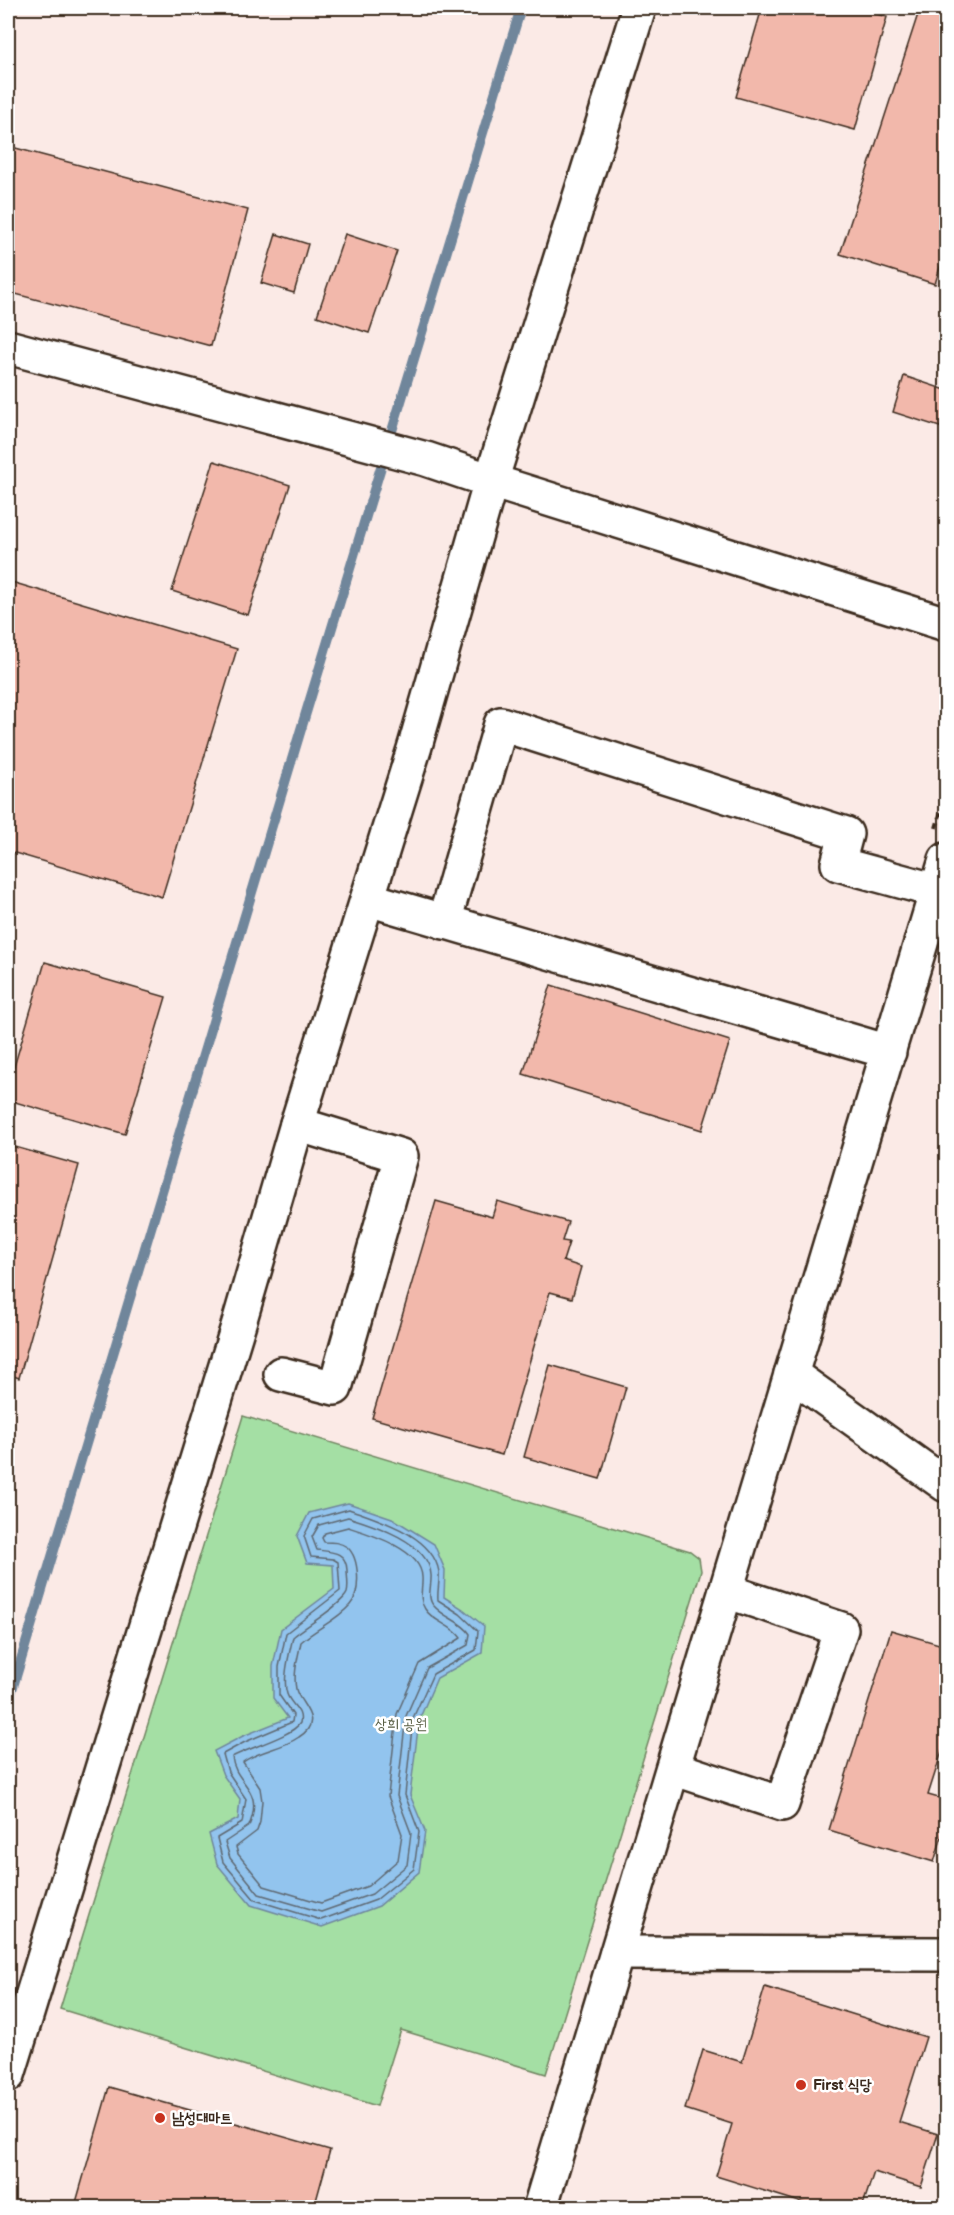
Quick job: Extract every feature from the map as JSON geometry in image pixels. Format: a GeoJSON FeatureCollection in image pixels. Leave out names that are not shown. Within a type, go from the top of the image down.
{"type":"FeatureCollection","features":[{"type":"Feature","properties":{"kind":"street"},"geometry":{"type":"LineString","coordinates":[[8,2075],[235,1335],[297,1124],[421,726],[491,481],[639,8]]}},
{"type":"Feature","properties":{"kind":"street"},"geometry":{"type":"LineString","coordinates":[[8,347],[426,459],[946,624]]}},
{"type":"Feature","properties":{"kind":"street"},"geometry":{"type":"LineString","coordinates":[[444,922],[501,724],[846,834],[838,864],[937,891]]}},
{"type":"Feature","properties":{"kind":"street"},"geometry":{"type":"LineString","coordinates":[[540,2208],[946,860]]}},
{"type":"Feature","properties":{"kind":"street"},"geometry":{"type":"LineString","coordinates":[[368,899],[889,1052]]}},
{"type":"Feature","properties":{"kind":"street"},"geometry":{"type":"LineString","coordinates":[[281,1374],[335,1388],[401,1156],[297,1124]]}},
{"type":"Feature","properties":{"kind":"street"},"geometry":{"type":"LineString","coordinates":[[791,1374],[946,1485]]}},
{"type":"Feature","properties":{"kind":"street"},"geometry":{"type":"LineString","coordinates":[[672,1768],[782,1804],[841,1629],[726,1591]]}},
{"type":"Feature","properties":{"kind":"street"},"geometry":{"type":"LineString","coordinates":[[617,1953],[946,1954]]}},
{"type":"Feature","properties":{"kind":"green space","name":"상희 공원"},"geometry":{"type":"Polygon","coordinates":[[[243,1416],[690,1551],[699,1558],[701,1571],[546,2074],[401,2030],[377,2106],[60,2009],[243,1416]]]}},
{"type":"Feature","properties":{"kind":"water"},"geometry":{"type":"Polygon","coordinates":[[[348,1503],[392,1518],[434,1544],[445,1570],[444,1597],[484,1626],[482,1653],[437,1678],[419,1720],[410,1795],[425,1831],[419,1872],[379,1906],[322,1927],[251,1905],[217,1864],[209,1834],[238,1819],[240,1799],[223,1775],[214,1751],[243,1736],[288,1718],[273,1698],[273,1666],[281,1629],[334,1589],[333,1565],[307,1563],[297,1536],[309,1513],[348,1503]]]}},
{"type":"Feature","properties":{"kind":"building"},"geometry":{"type":"Polygon","coordinates":[[[762,8],[860,8],[887,17],[855,130],[736,97],[762,8]]]}},
{"type":"Feature","properties":{"kind":"building"},"geometry":{"type":"Polygon","coordinates":[[[920,8],[946,8],[946,247],[935,284],[840,254],[920,8]]]}},
{"type":"Feature","properties":{"kind":"building"},"geometry":{"type":"Polygon","coordinates":[[[8,146],[248,210],[211,346],[8,292],[8,146]]]}},
{"type":"Feature","properties":{"kind":"building"},"geometry":{"type":"Polygon","coordinates":[[[276,234],[308,244],[294,293],[261,283],[276,234]]]}},
{"type":"Feature","properties":{"kind":"building"},"geometry":{"type":"Polygon","coordinates":[[[345,234],[397,251],[369,333],[317,316],[345,234]]]}},
{"type":"Feature","properties":{"kind":"building"},"geometry":{"type":"Polygon","coordinates":[[[904,376],[946,390],[946,429],[893,412],[904,376]]]}},
{"type":"Feature","properties":{"kind":"building"},"geometry":{"type":"Polygon","coordinates":[[[214,461],[290,485],[248,615],[172,591],[214,461]]]}},
{"type":"Feature","properties":{"kind":"building"},"geometry":{"type":"Polygon","coordinates":[[[8,581],[237,649],[162,897],[8,851],[8,581]]]}},
{"type":"Feature","properties":{"kind":"building"},"geometry":{"type":"Polygon","coordinates":[[[45,962],[166,997],[125,1134],[8,1100],[8,1087],[45,962]]]}},
{"type":"Feature","properties":{"kind":"building"},"geometry":{"type":"Polygon","coordinates":[[[551,985],[730,1041],[702,1130],[523,1074],[551,985]]]}},
{"type":"Feature","properties":{"kind":"building"},"geometry":{"type":"Polygon","coordinates":[[[8,1145],[79,1165],[19,1378],[8,1374],[8,1145]]]}},
{"type":"Feature","properties":{"kind":"building"},"geometry":{"type":"Polygon","coordinates":[[[436,1201],[492,1217],[497,1201],[568,1222],[562,1241],[569,1242],[563,1261],[581,1267],[572,1298],[550,1292],[502,1455],[372,1418],[436,1201]]]}},
{"type":"Feature","properties":{"kind":"building"},"geometry":{"type":"Polygon","coordinates":[[[550,1365],[626,1387],[600,1479],[524,1457],[550,1365]]]}},
{"type":"Feature","properties":{"kind":"building"},"geometry":{"type":"Polygon","coordinates":[[[891,1630],[946,1646],[946,1749],[943,1748],[928,1795],[946,1800],[946,1823],[934,1862],[829,1830],[891,1630]]]}},
{"type":"Feature","properties":{"kind":"building","name":"First 식당"},"geometry":{"type":"Polygon","coordinates":[[[765,1987],[926,2037],[899,2122],[938,2134],[921,2187],[874,2172],[862,2208],[819,2208],[716,2176],[732,2124],[685,2109],[703,2050],[742,2062],[765,1987]]]}},
{"type":"Feature","properties":{"kind":"building","name":"남성대마트"},"geometry":{"type":"Polygon","coordinates":[[[109,2087],[330,2150],[314,2208],[81,2208],[75,2206],[109,2087]]]}},
{"type":"Feature","properties":{"kind":"waterway"},"geometry":{"type":"LineString","coordinates":[[8,1703],[521,8]]}},
{"type":"Feature","properties":{"kind":"place","name":"First 식당"},"geometry":{"type":"Point","coordinates":[801,2085]}},
{"type":"Feature","properties":{"kind":"place","name":"남성대마트"},"geometry":{"type":"Point","coordinates":[160,2118]}}]}
